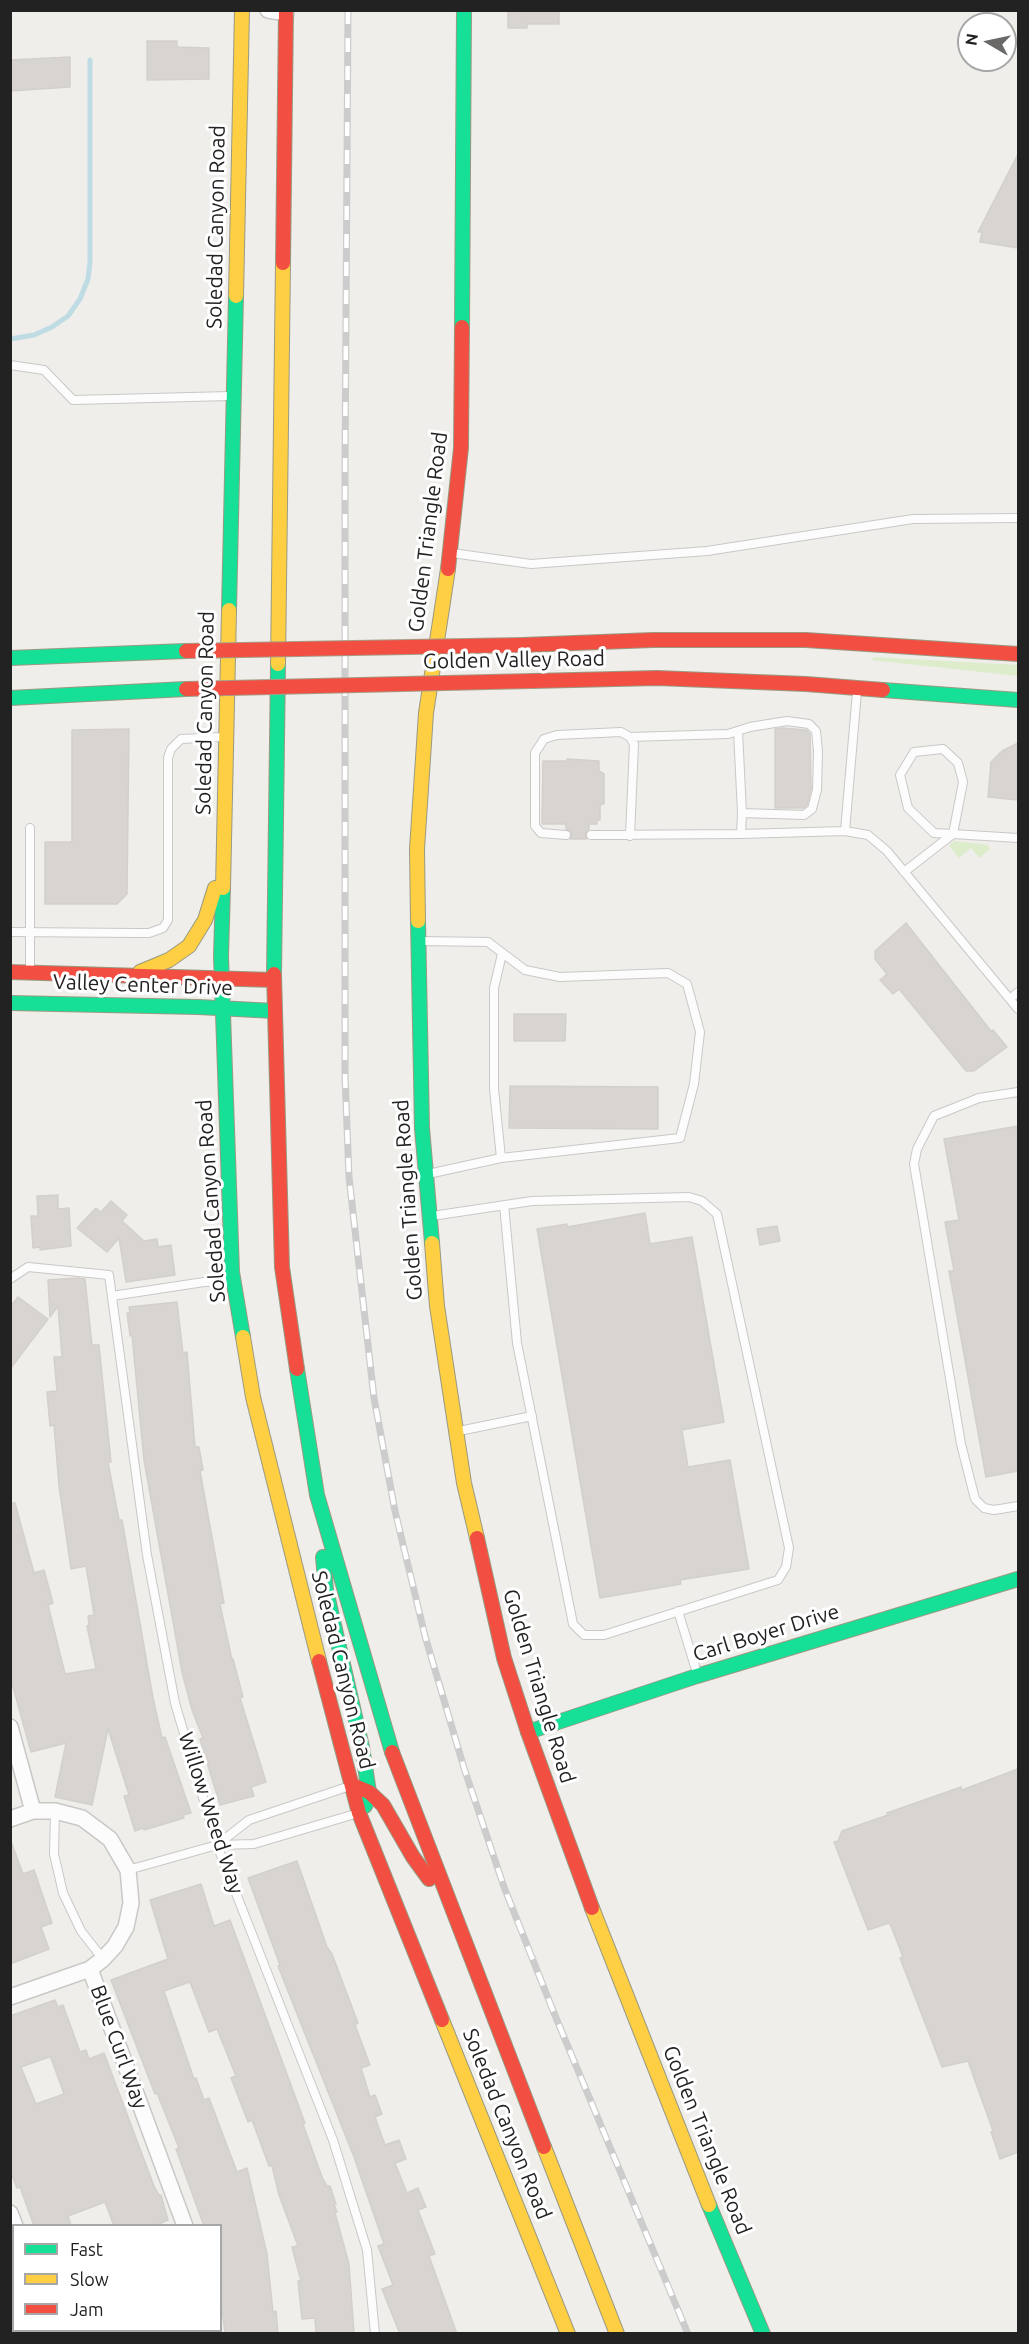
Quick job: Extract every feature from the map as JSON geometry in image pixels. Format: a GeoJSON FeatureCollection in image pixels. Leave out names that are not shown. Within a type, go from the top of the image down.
{"type":"FeatureCollection","features":[{"type":"Feature","properties":{"kind":"main road","name":"Soledad Canyon Road"},"geometry":{"type":"LineString","coordinates":[[242,10],[221,979],[234,1281],[253,1397],[359,1813],[568,2334]]}},
{"type":"Feature","properties":{"kind":"main road","name":"Golden Triangle Road"},"geometry":{"type":"LineString","coordinates":[[464,10],[462,417],[456,510],[432,668],[423,747],[417,849],[425,1175],[436,1306],[464,1483],[487,1593],[504,1658],[528,1732],[599,1928],[763,2334]]}},
{"type":"Feature","properties":{"kind":"main road","name":"Soledad Canyon Road"},"geometry":{"type":"LineString","coordinates":[[286,12],[274,980],[282,1267],[298,1387],[317,1495],[395,1763],[617,2334]]}},
{"type":"Feature","properties":{"kind":"main road","name":"Golden Valley Road"},"geometry":{"type":"LineString","coordinates":[[10,658],[186,651],[522,645],[653,640],[806,640],[1018,654]]}},
{"type":"Feature","properties":{"kind":"main road","name":"Golden Valley Road"},"geometry":{"type":"LineString","coordinates":[[10,698],[186,689],[657,678],[858,687],[1018,700]]}},
{"type":"Feature","properties":{"kind":"main road"},"geometry":{"type":"LineString","coordinates":[[131,976],[169,960],[189,946],[205,920],[223,859]]}},
{"type":"Feature","properties":{"kind":"main road","name":"Valley Center Drive"},"geometry":{"type":"LineString","coordinates":[[10,972],[274,980]]}},
{"type":"Feature","properties":{"kind":"main road","name":"Valley Center Drive"},"geometry":{"type":"LineString","coordinates":[[10,1003],[275,1011]]}},
{"type":"Feature","properties":{"kind":"main road"},"geometry":{"type":"LineString","coordinates":[[317,1495],[326,1590],[362,1747],[369,1792],[366,1804],[359,1813]]}},
{"type":"Feature","properties":{"kind":"main road","name":"Carl Boyer Drive"},"geometry":{"type":"LineString","coordinates":[[528,1732],[698,1676],[1018,1579]]}},
{"type":"Feature","properties":{"kind":"main road"},"geometry":{"type":"LineString","coordinates":[[351,1785],[369,1792],[383,1805],[412,1857],[450,1907]]}},
{"type":"Feature","properties":{"kind":"street"},"geometry":{"type":"LineString","coordinates":[[268,10],[286,12]]}},
{"type":"Feature","properties":{"kind":"street"},"geometry":{"type":"LineString","coordinates":[[10,1727],[33,1811]]}},
{"type":"Feature","properties":{"kind":"street","name":"Blue Curl Way"},"geometry":{"type":"LineString","coordinates":[[10,1819],[33,1811],[55,1811],[82,1818],[110,1839],[128,1870],[131,1903],[126,1927],[115,1946],[90,1969],[184,2224]]}},
{"type":"Feature","properties":{"kind":"street"},"geometry":{"type":"LineString","coordinates":[[10,1996],[90,1969]]}},
{"type":"Feature","properties":{"kind":"lane"},"geometry":{"type":"LineString","coordinates":[[10,365],[44,370],[73,400],[233,396]]}},
{"type":"Feature","properties":{"kind":"lane"},"geometry":{"type":"LineString","coordinates":[[450,553],[531,564],[707,550],[913,519],[1018,518]]}},
{"type":"Feature","properties":{"kind":"lane"},"geometry":{"type":"LineString","coordinates":[[845,831],[858,687]]}},
{"type":"Feature","properties":{"kind":"lane"},"geometry":{"type":"LineString","coordinates":[[566,835],[541,833],[535,826],[535,753],[544,739],[557,735],[621,732],[630,737],[728,734],[750,727],[788,721],[809,724],[816,731],[819,751],[817,790],[812,809],[804,815],[746,812]]}},
{"type":"Feature","properties":{"kind":"lane"},"geometry":{"type":"LineString","coordinates":[[738,731],[746,812],[741,834]]}},
{"type":"Feature","properties":{"kind":"lane"},"geometry":{"type":"LineString","coordinates":[[10,932],[149,933],[163,928],[168,920],[168,758],[171,749],[181,739],[226,737]]}},
{"type":"Feature","properties":{"kind":"lane"},"geometry":{"type":"LineString","coordinates":[[630,737],[634,744],[630,836]]}},
{"type":"Feature","properties":{"kind":"lane"},"geometry":{"type":"LineString","coordinates":[[904,872],[953,834],[963,782],[958,763],[943,749],[914,752],[900,775],[908,808],[934,833],[953,834],[1018,838]]}},
{"type":"Feature","properties":{"kind":"lane"},"geometry":{"type":"LineString","coordinates":[[30,828],[30,973]]}},
{"type":"Feature","properties":{"kind":"lane"},"geometry":{"type":"LineString","coordinates":[[591,835],[845,831],[868,835],[887,851],[1018,1008]]}},
{"type":"Feature","properties":{"kind":"lane"},"geometry":{"type":"LineString","coordinates":[[418,941],[488,942],[525,970],[560,977],[668,973],[687,984],[700,1032],[694,1084],[680,1138],[501,1158],[425,1175]]}},
{"type":"Feature","properties":{"kind":"lane"},"geometry":{"type":"LineString","coordinates":[[501,1158],[494,1089],[494,988],[502,954]]}},
{"type":"Feature","properties":{"kind":"lane"},"geometry":{"type":"LineString","coordinates":[[1010,999],[1018,992]]}},
{"type":"Feature","properties":{"kind":"lane"},"geometry":{"type":"LineString","coordinates":[[1018,1092],[979,1098],[934,1116],[917,1149],[914,1164],[961,1444],[975,1499],[984,1508],[994,1510],[1018,1506]]}},
{"type":"Feature","properties":{"kind":"lane"},"geometry":{"type":"LineString","coordinates":[[428,1217],[504,1205],[532,1201],[689,1197],[702,1201],[717,1214],[789,1548],[786,1567],[778,1580],[604,1635],[584,1635],[573,1624],[517,1343],[504,1205]]}},
{"type":"Feature","properties":{"kind":"lane","name":"Willow Weed Way"},"geometry":{"type":"LineString","coordinates":[[10,1279],[28,1268],[109,1275],[151,1578],[175,1703],[217,1845],[333,2140],[367,2250],[375,2334]]}},
{"type":"Feature","properties":{"kind":"lane"},"geometry":{"type":"LineString","coordinates":[[112,1296],[204,1282],[234,1281]]}},
{"type":"Feature","properties":{"kind":"lane"},"geometry":{"type":"LineString","coordinates":[[455,1432],[532,1416]]}},
{"type":"Feature","properties":{"kind":"lane"},"geometry":{"type":"LineString","coordinates":[[678,1611],[698,1676]]}},
{"type":"Feature","properties":{"kind":"lane"},"geometry":{"type":"LineString","coordinates":[[217,1845],[249,1820],[351,1785]]}},
{"type":"Feature","properties":{"kind":"lane"},"geometry":{"type":"LineString","coordinates":[[55,1811],[54,1854],[63,1893],[81,1931],[103,1959]]}},
{"type":"Feature","properties":{"kind":"lane"},"geometry":{"type":"LineString","coordinates":[[128,1870],[217,1845],[254,1844],[359,1813]]}},
{"type":"Feature","properties":{"kind":"green space"},"geometry":{"type":"Polygon","coordinates":[[[874,657],[1018,665],[1018,676],[871,660],[874,657]]]}},
{"type":"Feature","properties":{"kind":"green space"},"geometry":{"type":"Polygon","coordinates":[[[955,841],[988,845],[990,849],[979,858],[971,848],[959,858],[950,847],[950,844],[955,841]]]}},
{"type":"Feature","properties":{"kind":"building"},"geometry":{"type":"Polygon","coordinates":[[[508,10],[559,10],[559,24],[527,24],[527,28],[508,28],[508,10]]]}},
{"type":"Feature","properties":{"kind":"building"},"geometry":{"type":"Polygon","coordinates":[[[147,41],[177,41],[177,47],[209,48],[209,79],[147,80],[147,41]]]}},
{"type":"Feature","properties":{"kind":"building"},"geometry":{"type":"Polygon","coordinates":[[[70,57],[70,87],[10,91],[10,60],[70,57]]]}},
{"type":"Feature","properties":{"kind":"building"},"geometry":{"type":"Polygon","coordinates":[[[1018,154],[1018,248],[980,242],[982,232],[978,232],[1018,154]]]}},
{"type":"Feature","properties":{"kind":"building"},"geometry":{"type":"Polygon","coordinates":[[[129,729],[127,894],[117,904],[45,904],[45,842],[72,842],[72,730],[129,729]]]}},
{"type":"Feature","properties":{"kind":"building"},"geometry":{"type":"Polygon","coordinates":[[[775,729],[806,730],[810,734],[811,789],[804,808],[775,808],[775,729]]]}},
{"type":"Feature","properties":{"kind":"building"},"geometry":{"type":"Polygon","coordinates":[[[1018,743],[1018,800],[988,797],[991,762],[1002,751],[1018,743]]]}},
{"type":"Feature","properties":{"kind":"building"},"geometry":{"type":"Polygon","coordinates":[[[567,759],[599,761],[599,771],[604,774],[604,804],[600,807],[600,820],[597,820],[597,824],[589,824],[589,829],[585,834],[587,839],[570,839],[572,833],[566,829],[566,824],[542,824],[543,761],[567,761],[567,759]]]}},
{"type":"Feature","properties":{"kind":"building"},"geometry":{"type":"Polygon","coordinates":[[[906,923],[991,1031],[993,1030],[1007,1047],[974,1071],[966,1071],[899,989],[893,994],[880,980],[887,974],[875,959],[875,951],[906,923]]]}},
{"type":"Feature","properties":{"kind":"building"},"geometry":{"type":"Polygon","coordinates":[[[514,1014],[566,1014],[565,1041],[514,1041],[514,1014]]]}},
{"type":"Feature","properties":{"kind":"building"},"geometry":{"type":"Polygon","coordinates":[[[510,1086],[658,1087],[658,1129],[509,1128],[510,1086]]]}},
{"type":"Feature","properties":{"kind":"building"},"geometry":{"type":"Polygon","coordinates":[[[1018,1126],[1018,1471],[986,1477],[949,1271],[954,1271],[945,1222],[959,1220],[944,1139],[1018,1126]]]}},
{"type":"Feature","properties":{"kind":"building"},"geometry":{"type":"Polygon","coordinates":[[[58,1195],[58,1209],[69,1208],[71,1246],[40,1250],[40,1247],[33,1248],[31,1216],[38,1216],[37,1196],[58,1195]]]}},
{"type":"Feature","properties":{"kind":"building"},"geometry":{"type":"Polygon","coordinates":[[[111,1201],[127,1215],[122,1221],[144,1241],[157,1239],[158,1247],[171,1245],[175,1275],[126,1282],[119,1238],[107,1252],[77,1228],[96,1208],[101,1212],[111,1201]]]}},
{"type":"Feature","properties":{"kind":"building"},"geometry":{"type":"Polygon","coordinates":[[[645,1213],[650,1244],[692,1237],[724,1422],[682,1430],[688,1467],[730,1460],[749,1569],[680,1580],[681,1584],[600,1598],[537,1229],[567,1224],[567,1227],[645,1213]]]}},
{"type":"Feature","properties":{"kind":"building"},"geometry":{"type":"Polygon","coordinates":[[[777,1226],[780,1241],[760,1245],[757,1229],[777,1226]]]}},
{"type":"Feature","properties":{"kind":"building"},"geometry":{"type":"Polygon","coordinates":[[[85,1279],[92,1345],[99,1345],[111,1462],[108,1462],[119,1520],[122,1520],[153,1698],[162,1738],[165,1737],[191,1813],[183,1815],[184,1818],[144,1830],[143,1828],[135,1831],[124,1796],[129,1795],[108,1729],[92,1805],[55,1797],[66,1743],[31,1752],[10,1676],[10,1503],[15,1503],[34,1573],[44,1570],[53,1603],[48,1605],[65,1674],[96,1669],[87,1626],[89,1625],[88,1616],[94,1615],[86,1566],[71,1569],[59,1486],[54,1425],[50,1426],[47,1392],[57,1391],[54,1357],[62,1357],[58,1306],[50,1317],[48,1280],[85,1279]]]}},
{"type":"Feature","properties":{"kind":"building"},"geometry":{"type":"Polygon","coordinates":[[[18,1297],[48,1319],[10,1369],[10,1307],[18,1297]]]}},
{"type":"Feature","properties":{"kind":"building"},"geometry":{"type":"Polygon","coordinates":[[[177,1302],[183,1353],[187,1352],[195,1447],[199,1447],[203,1470],[200,1471],[224,1603],[220,1604],[243,1697],[240,1698],[266,1782],[251,1787],[254,1796],[220,1805],[200,1739],[203,1738],[192,1710],[182,1672],[144,1460],[132,1335],[130,1336],[127,1313],[130,1313],[129,1307],[177,1302]]]}},
{"type":"Feature","properties":{"kind":"building"},"geometry":{"type":"Polygon","coordinates":[[[1018,1769],[1018,2152],[1000,2159],[991,2132],[993,2131],[968,2061],[942,2067],[900,1958],[903,1957],[891,1926],[889,1923],[868,1930],[834,1842],[838,1841],[842,1831],[888,1815],[887,1813],[961,1787],[962,1790],[1018,1769]]]}},
{"type":"Feature","properties":{"kind":"building"},"geometry":{"type":"Polygon","coordinates":[[[12,1844],[23,1874],[34,1870],[52,1923],[41,1927],[49,1949],[10,1964],[10,1845],[12,1844]]]}},
{"type":"Feature","properties":{"kind":"building"},"geometry":{"type":"Polygon","coordinates":[[[297,1861],[327,1947],[332,1954],[358,2023],[355,2025],[370,2065],[361,2068],[370,2097],[375,2095],[382,2114],[375,2117],[385,2145],[399,2140],[406,2159],[395,2163],[407,2193],[418,2188],[426,2207],[418,2210],[435,2254],[429,2256],[457,2334],[400,2334],[382,2289],[393,2285],[378,2246],[384,2244],[354,2157],[278,1966],[280,1965],[248,1878],[297,1861]]]}},
{"type":"Feature","properties":{"kind":"building"},"geometry":{"type":"Polygon","coordinates":[[[201,1884],[214,1926],[230,1920],[305,2123],[303,2124],[322,2177],[327,2186],[330,2186],[336,2204],[334,2205],[337,2212],[335,2213],[349,2264],[354,2334],[316,2334],[315,2318],[302,2319],[298,2281],[301,2281],[292,2247],[298,2246],[279,2195],[272,2166],[269,2166],[252,2120],[248,2122],[231,2078],[236,2076],[217,2029],[209,2032],[190,1982],[164,1991],[194,2079],[196,2078],[204,2100],[209,2098],[237,2172],[247,2168],[267,2254],[273,2312],[276,2311],[278,2334],[225,2334],[222,2308],[222,2224],[203,2224],[176,2149],[179,2148],[157,2093],[155,2094],[111,1980],[168,1959],[150,1900],[201,1884]]]}},
{"type":"Feature","properties":{"kind":"building"},"geometry":{"type":"Polygon","coordinates":[[[55,2000],[58,2007],[63,2005],[80,2052],[86,2050],[89,2059],[104,2053],[154,2186],[161,2195],[168,2220],[159,2224],[113,2224],[105,2202],[68,2216],[70,2224],[33,2224],[20,2187],[17,2188],[10,2170],[10,2016],[55,2000]],[[51,2058],[21,2067],[36,2104],[64,2094],[51,2058]]]}},
{"type":"Feature","properties":{"kind":"waterway"},"geometry":{"type":"LineString","coordinates":[[10,339],[34,335],[68,316],[80,299],[88,279],[90,262],[90,60]]}},
{"type":"Feature","properties":{"kind":"railway"},"geometry":{"type":"LineString","coordinates":[[348,10],[345,1076],[349,1177],[374,1398],[395,1511],[425,1636],[464,1768],[504,1887],[688,2334]]}},
{"type":"Feature","properties":{"kind":"traffic: fast"},"geometry":{"type":"LineString","coordinates":[[462,327],[464,10]]}},
{"type":"Feature","properties":{"kind":"traffic: fast"},"geometry":{"type":"LineString","coordinates":[[229,610],[236,296]]}},
{"type":"Feature","properties":{"kind":"traffic: fast"},"geometry":{"type":"LineString","coordinates":[[10,658],[186,651]]}},
{"type":"Feature","properties":{"kind":"traffic: fast"},"geometry":{"type":"LineString","coordinates":[[274,974],[278,664]]}},
{"type":"Feature","properties":{"kind":"traffic: fast"},"geometry":{"type":"LineString","coordinates":[[10,698],[186,689]]}},
{"type":"Feature","properties":{"kind":"traffic: fast"},"geometry":{"type":"LineString","coordinates":[[883,690],[1018,700]]}},
{"type":"Feature","properties":{"kind":"traffic: fast"},"geometry":{"type":"LineString","coordinates":[[223,888],[221,956],[232,1272],[243,1337]]}},
{"type":"Feature","properties":{"kind":"traffic: fast"},"geometry":{"type":"LineString","coordinates":[[418,921],[422,1128],[432,1243]]}},
{"type":"Feature","properties":{"kind":"traffic: fast"},"geometry":{"type":"LineString","coordinates":[[10,1003],[275,1011]]}},
{"type":"Feature","properties":{"kind":"traffic: fast"},"geometry":{"type":"LineString","coordinates":[[297,1369],[317,1495],[392,1752]]}},
{"type":"Feature","properties":{"kind":"traffic: fast"},"geometry":{"type":"LineString","coordinates":[[323,1557],[326,1590],[362,1747],[369,1792],[365,1806]]}},
{"type":"Feature","properties":{"kind":"traffic: fast"},"geometry":{"type":"LineString","coordinates":[[528,1732],[697,1676],[1018,1579]]}},
{"type":"Feature","properties":{"kind":"traffic: fast"},"geometry":{"type":"LineString","coordinates":[[709,2205],[763,2334]]}},
{"type":"Feature","properties":{"kind":"traffic: slow"},"geometry":{"type":"LineString","coordinates":[[236,296],[242,10]]}},
{"type":"Feature","properties":{"kind":"traffic: slow"},"geometry":{"type":"LineString","coordinates":[[278,664],[283,263]]}},
{"type":"Feature","properties":{"kind":"traffic: slow"},"geometry":{"type":"LineString","coordinates":[[418,921],[417,849],[426,713],[448,569]]}},
{"type":"Feature","properties":{"kind":"traffic: slow"},"geometry":{"type":"LineString","coordinates":[[223,888],[229,610]]}},
{"type":"Feature","properties":{"kind":"traffic: slow"},"geometry":{"type":"LineString","coordinates":[[140,972],[169,960],[189,946],[205,920],[215,888]]}},
{"type":"Feature","properties":{"kind":"traffic: slow"},"geometry":{"type":"LineString","coordinates":[[432,1243],[437,1306],[464,1483],[477,1538]]}},
{"type":"Feature","properties":{"kind":"traffic: slow"},"geometry":{"type":"LineString","coordinates":[[243,1337],[253,1397],[319,1661]]}},
{"type":"Feature","properties":{"kind":"traffic: slow"},"geometry":{"type":"LineString","coordinates":[[592,1908],[709,2205]]}},
{"type":"Feature","properties":{"kind":"traffic: slow"},"geometry":{"type":"LineString","coordinates":[[442,2020],[568,2334]]}},
{"type":"Feature","properties":{"kind":"traffic: slow"},"geometry":{"type":"LineString","coordinates":[[544,2147],[617,2334]]}},
{"type":"Feature","properties":{"kind":"traffic: jam"},"geometry":{"type":"LineString","coordinates":[[283,263],[286,10]]}},
{"type":"Feature","properties":{"kind":"traffic: jam"},"geometry":{"type":"LineString","coordinates":[[448,569],[461,448],[462,327]]}},
{"type":"Feature","properties":{"kind":"traffic: jam"},"geometry":{"type":"LineString","coordinates":[[522,645],[653,640],[806,640],[1018,654]]}},
{"type":"Feature","properties":{"kind":"traffic: jam"},"geometry":{"type":"LineString","coordinates":[[186,651],[522,645]]}},
{"type":"Feature","properties":{"kind":"traffic: jam"},"geometry":{"type":"LineString","coordinates":[[532,681],[657,678],[806,684],[883,690]]}},
{"type":"Feature","properties":{"kind":"traffic: jam"},"geometry":{"type":"LineString","coordinates":[[186,689],[532,681]]}},
{"type":"Feature","properties":{"kind":"traffic: jam"},"geometry":{"type":"LineString","coordinates":[[10,972],[274,980]]}},
{"type":"Feature","properties":{"kind":"traffic: jam"},"geometry":{"type":"LineString","coordinates":[[274,974],[282,1267],[297,1369]]}},
{"type":"Feature","properties":{"kind":"traffic: jam"},"geometry":{"type":"LineString","coordinates":[[477,1538],[504,1658],[528,1732],[592,1908]]}},
{"type":"Feature","properties":{"kind":"traffic: jam"},"geometry":{"type":"LineString","coordinates":[[319,1661],[359,1813],[442,2020]]}},
{"type":"Feature","properties":{"kind":"traffic: jam"},"geometry":{"type":"LineString","coordinates":[[392,1752],[544,2147]]}},
{"type":"Feature","properties":{"kind":"traffic: jam"},"geometry":{"type":"LineString","coordinates":[[357,1787],[369,1792],[383,1805],[413,1857],[429,1879]]}}]}
